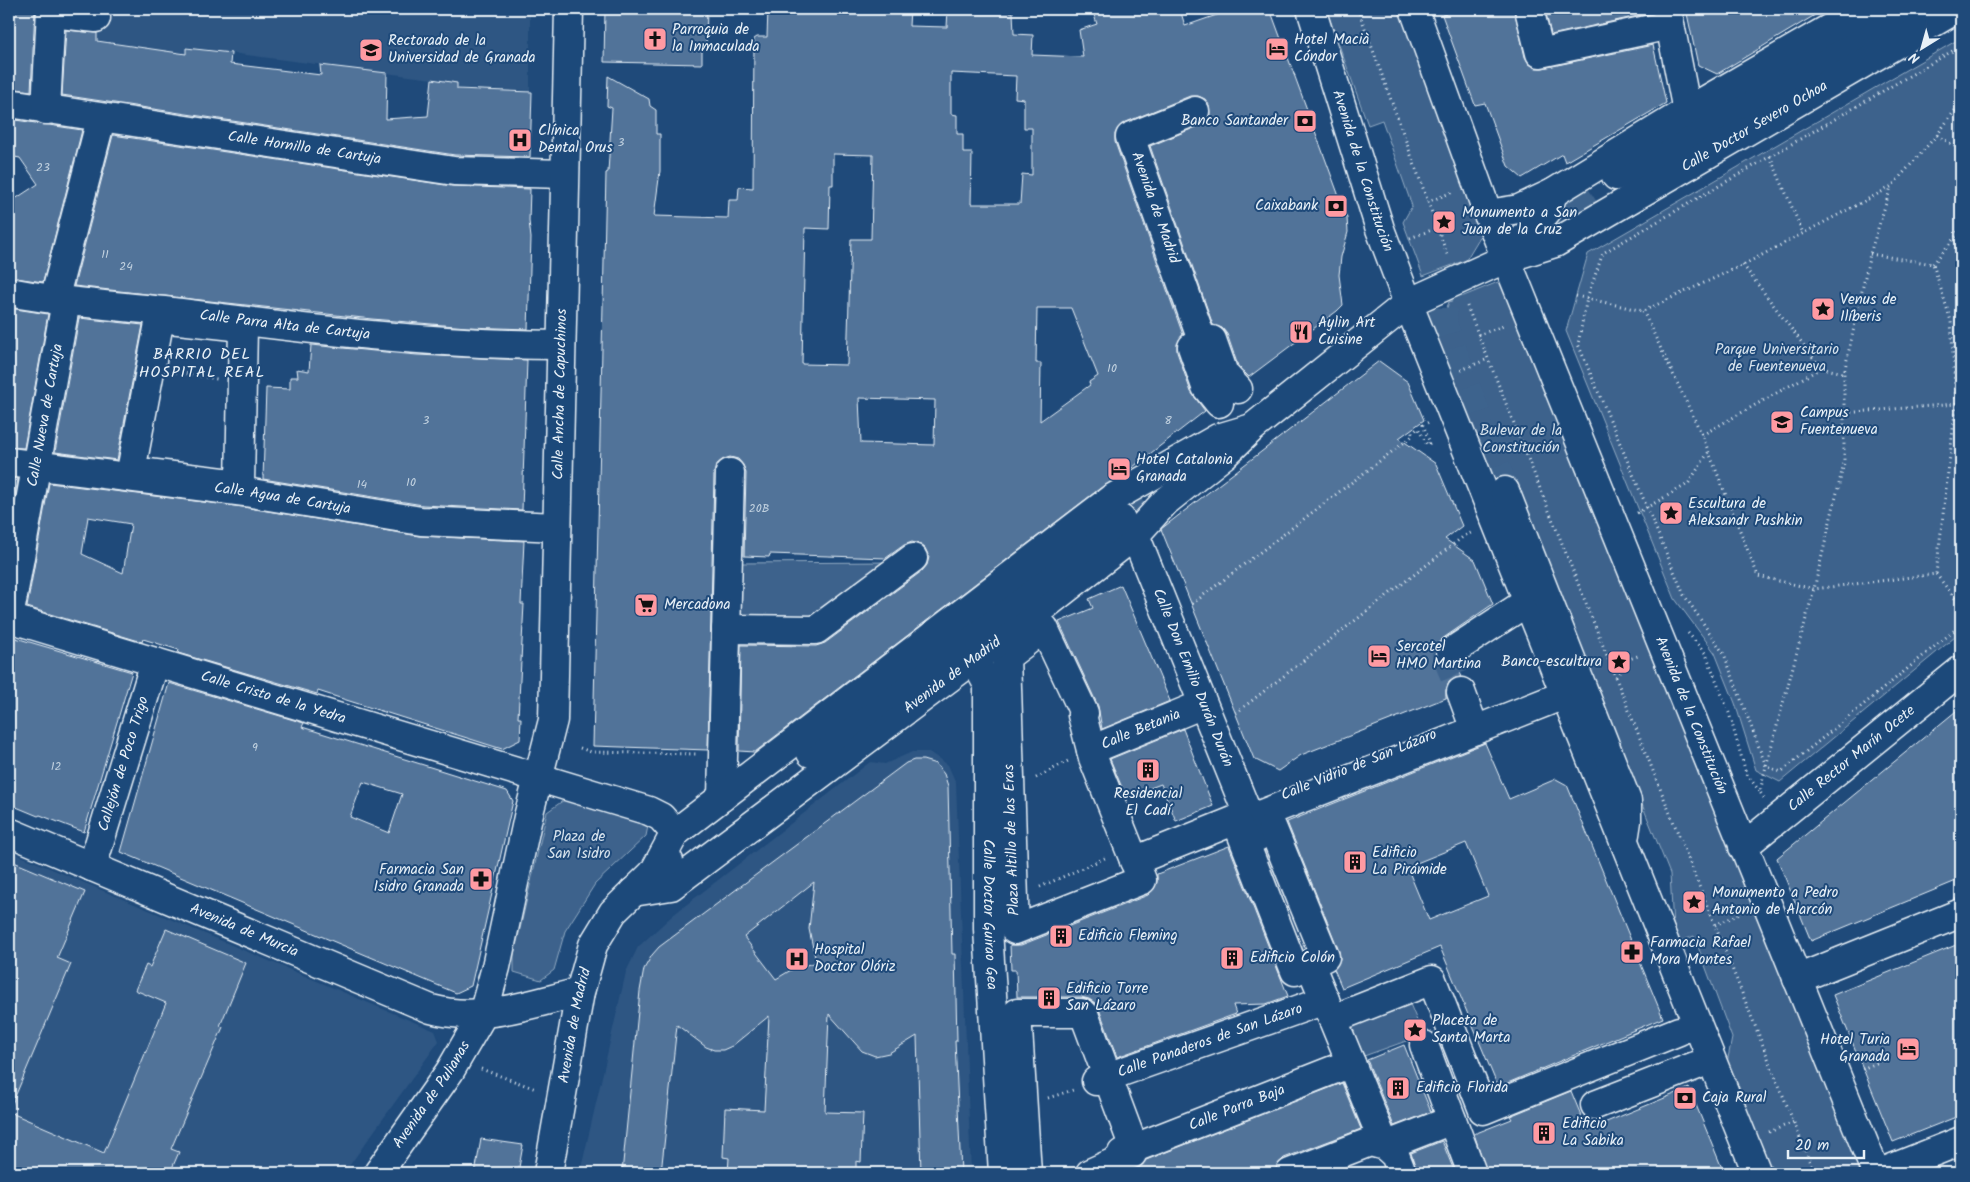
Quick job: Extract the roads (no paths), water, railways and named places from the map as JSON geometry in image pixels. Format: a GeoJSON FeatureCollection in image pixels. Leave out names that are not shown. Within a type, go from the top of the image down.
{"type":"FeatureCollection","features":[{"type":"Feature","properties":{"kind":"street","name":"Calle Ancha de Capuchinos"},"geometry":{"type":"LineString","coordinates":[[539,779],[553,720],[569,9]]}},
{"type":"Feature","properties":{"kind":"street","name":"Avenida de la Constitución"},"geometry":{"type":"LineString","coordinates":[[1311,9],[1380,229],[1408,303],[1623,843],[1757,1173]]}},
{"type":"Feature","properties":{"kind":"street","name":"Avenida de la Constitución"},"geometry":{"type":"LineString","coordinates":[[1414,9],[1488,214],[1876,1173]]}},
{"type":"Feature","properties":{"kind":"street"},"geometry":{"type":"LineString","coordinates":[[1529,9],[1540,53],[1668,17],[1687,111]]}},
{"type":"Feature","properties":{"kind":"street"},"geometry":{"type":"LineString","coordinates":[[1488,214],[1519,208],[1553,193],[1687,111],[1863,9]]}},
{"type":"Feature","properties":{"kind":"street","name":"Calle Doctor Severo Ochoa"},"geometry":{"type":"LineString","coordinates":[[1593,189],[1908,9]]}},
{"type":"Feature","properties":{"kind":"street","name":"Calle Doctor Severo Ochoa"},"geometry":{"type":"LineString","coordinates":[[1507,258],[1554,243],[1954,9]]}},
{"type":"Feature","properties":{"kind":"street"},"geometry":{"type":"LineString","coordinates":[[46,110],[51,11],[96,18]]}},
{"type":"Feature","properties":{"kind":"street","name":"Calle Hornillo de Cartuja"},"geometry":{"type":"LineString","coordinates":[[9,103],[454,171],[564,174]]}},
{"type":"Feature","properties":{"kind":"street","name":"Avenida de Madrid"},"geometry":{"type":"LineString","coordinates":[[1195,111],[1130,136],[1202,343],[1212,340],[1224,374],[1228,396]]}},
{"type":"Feature","properties":{"kind":"street","name":"Calle Nueva de Cartuja"},"geometry":{"type":"LineString","coordinates":[[9,618],[22,463],[101,118]]}},
{"type":"Feature","properties":{"kind":"street"},"geometry":{"type":"LineString","coordinates":[[1408,303],[1507,258],[1548,210],[1553,193]]}},
{"type":"Feature","properties":{"kind":"street","name":"Calle Doctor Severo Ochoa"},"geometry":{"type":"LineString","coordinates":[[1519,288],[1554,243]]}},
{"type":"Feature","properties":{"kind":"street","name":"Calle Parra Alta de Cartuja"},"geometry":{"type":"LineString","coordinates":[[9,292],[60,300],[406,339],[561,345]]}},
{"type":"Feature","properties":{"kind":"street","name":"Avenida de Madrid"},"geometry":{"type":"LineString","coordinates":[[548,1173],[580,992],[594,945],[613,912],[654,872],[1165,502],[1225,454],[1252,428],[1408,303]]}},
{"type":"Feature","properties":{"kind":"street"},"geometry":{"type":"LineString","coordinates":[[160,318],[244,327],[242,383],[240,484],[131,471],[160,318]]}},
{"type":"Feature","properties":{"kind":"street"},"geometry":{"type":"LineString","coordinates":[[245,492],[249,322]]}},
{"type":"Feature","properties":{"kind":"street","name":"Avenida de Madrid"},"geometry":{"type":"LineString","coordinates":[[654,872],[675,833],[1110,499],[1218,438],[1252,428]]}},
{"type":"Feature","properties":{"kind":"street","name":"Calle Agua de Cartuja"},"geometry":{"type":"LineString","coordinates":[[22,463],[245,492],[420,521],[557,527]]}},
{"type":"Feature","properties":{"kind":"street"},"geometry":{"type":"LineString","coordinates":[[722,797],[730,473]]}},
{"type":"Feature","properties":{"kind":"street"},"geometry":{"type":"LineString","coordinates":[[1505,491],[1627,800],[1627,821],[1623,843]]}},
{"type":"Feature","properties":{"kind":"street","name":"Avenida de Madrid"},"geometry":{"type":"LineString","coordinates":[[633,892],[671,886],[974,658],[1128,527]]}},
{"type":"Feature","properties":{"kind":"street","name":"Calle Don Emilio Durán Durán"},"geometry":{"type":"LineString","coordinates":[[1128,527],[1329,1009]]}},
{"type":"Feature","properties":{"kind":"street"},"geometry":{"type":"LineString","coordinates":[[726,629],[816,630],[913,558]]}},
{"type":"Feature","properties":{"kind":"street"},"geometry":{"type":"LineString","coordinates":[[1451,652],[1527,602]]}},
{"type":"Feature","properties":{"kind":"street","name":"Calle Cristo de la Yedra"},"geometry":{"type":"LineString","coordinates":[[9,618],[539,779]]}},
{"type":"Feature","properties":{"kind":"street","name":"Plaza Altillo de las Eras"},"geometry":{"type":"LineString","coordinates":[[1044,628],[1084,713],[1082,714],[1091,750],[1142,880],[1015,930],[1006,656],[1044,628]]}},
{"type":"Feature","properties":{"kind":"street","name":"Calle Doctor Guirao Gea"},"geometry":{"type":"LineString","coordinates":[[974,658],[988,686],[988,929],[1002,1173]]}},
{"type":"Feature","properties":{"kind":"street","name":"Callejón de Poco Trigo"},"geometry":{"type":"LineString","coordinates":[[92,867],[155,662]]}},
{"type":"Feature","properties":{"kind":"street","name":"Calle Rector Marín Ocete"},"geometry":{"type":"LineString","coordinates":[[1743,847],[1961,670]]}},
{"type":"Feature","properties":{"kind":"street","name":"Calle Vidrio de San Lázaro"},"geometry":{"type":"LineString","coordinates":[[1134,861],[1251,819],[1562,689]]}},
{"type":"Feature","properties":{"kind":"street"},"geometry":{"type":"LineString","coordinates":[[1461,692],[1473,725]]}},
{"type":"Feature","properties":{"kind":"street","name":"Calle Betania"},"geometry":{"type":"LineString","coordinates":[[1091,750],[1191,709]]}},
{"type":"Feature","properties":{"kind":"street"},"geometry":{"type":"LineString","coordinates":[[580,992],[483,1014],[496,967],[528,818],[539,779],[649,811],[661,817],[675,833]]}},
{"type":"Feature","properties":{"kind":"street","name":"Avenida de Murcia"},"geometry":{"type":"LineString","coordinates":[[9,832],[431,1009],[444,1012],[483,1014]]}},
{"type":"Feature","properties":{"kind":"street"},"geometry":{"type":"LineString","coordinates":[[1797,979],[1961,913]]}},
{"type":"Feature","properties":{"kind":"street","name":"Calle Panaderos de San Lázaro"},"geometry":{"type":"LineString","coordinates":[[1102,1078],[1329,1009],[1432,980],[1484,1110],[1589,1089]]}},
{"type":"Feature","properties":{"kind":"street"},"geometry":{"type":"LineString","coordinates":[[1329,1009],[1385,1146],[1395,1155],[1402,1173]]}},
{"type":"Feature","properties":{"kind":"street"},"geometry":{"type":"LineString","coordinates":[[1027,1173],[1017,1013],[1084,1014],[1128,1158]]}},
{"type":"Feature","properties":{"kind":"street","name":"Avenida de Pulianas"},"geometry":{"type":"LineString","coordinates":[[378,1173],[450,1070],[483,1014]]}},
{"type":"Feature","properties":{"kind":"street"},"geometry":{"type":"LineString","coordinates":[[1589,1089],[1679,1031]]}},
{"type":"Feature","properties":{"kind":"street"},"geometry":{"type":"LineString","coordinates":[[1424,1044],[1472,1173]]}},
{"type":"Feature","properties":{"kind":"street","name":"Calle Parra Baja"},"geometry":{"type":"LineString","coordinates":[[1090,1173],[1352,1063]]}},
{"type":"Feature","properties":{"kind":"street"},"geometry":{"type":"LineString","coordinates":[[1589,1089],[1695,1066]]}},
{"type":"Feature","properties":{"kind":"street"},"geometry":{"type":"LineString","coordinates":[[1290,1173],[1370,1142],[1385,1146],[1452,1120]]}},
{"type":"Feature","properties":{"kind":"street"},"geometry":{"type":"LineString","coordinates":[[1880,1173],[1961,1141]]}},
{"type":"Feature","properties":{"kind":"tunnel"},"geometry":{"type":"LineString","coordinates":[[1531,229],[1593,189]]}},
{"type":"Feature","properties":{"kind":"tunnel"},"geometry":{"type":"LineString","coordinates":[[1464,273],[1444,297],[1443,324],[1505,491]]}},
{"type":"Feature","properties":{"kind":"tunnel"},"geometry":{"type":"LineString","coordinates":[[1121,519],[1183,473]]}},
{"type":"Feature","properties":{"kind":"tunnel"},"geometry":{"type":"LineString","coordinates":[[1451,652],[1446,656],[1461,692]]}},
{"type":"Feature","properties":{"kind":"tunnel"},"geometry":{"type":"LineString","coordinates":[[1301,944],[1319,987]]}},
{"type":"Feature","properties":{"kind":"place","name":"Parroquia de la Inmaculada"},"geometry":{"type":"Point","coordinates":[655,39]}},
{"type":"Feature","properties":{"kind":"place","name":"Hotel Macià Cóndor"},"geometry":{"type":"Point","coordinates":[1277,49]}},
{"type":"Feature","properties":{"kind":"place","name":"Rectorado de la Universidad de Granada"},"geometry":{"type":"Point","coordinates":[371,50]}},
{"type":"Feature","properties":{"kind":"place","name":"Banco Santander"},"geometry":{"type":"Point","coordinates":[1305,121]}},
{"type":"Feature","properties":{"kind":"place","name":"Clínica Dental Orus"},"geometry":{"type":"Point","coordinates":[520,140]}},
{"type":"Feature","properties":{"kind":"place","name":"Caixabank"},"geometry":{"type":"Point","coordinates":[1336,206]}},
{"type":"Feature","properties":{"kind":"place","name":"Monumento a San Juan de la Cruz"},"geometry":{"type":"Point","coordinates":[1444,222]}},
{"type":"Feature","properties":{"kind":"place","name":"Venus de Ilíberis"},"geometry":{"type":"Point","coordinates":[1823,309]}},
{"type":"Feature","properties":{"kind":"place","name":"Aylin Art Cuisine"},"geometry":{"type":"Point","coordinates":[1301,332]}},
{"type":"Feature","properties":{"kind":"place","name":"Campus Fuentenueva"},"geometry":{"type":"Point","coordinates":[1782,422]}},
{"type":"Feature","properties":{"kind":"place","name":"Hotel Catalonia Granada"},"geometry":{"type":"Point","coordinates":[1119,469]}},
{"type":"Feature","properties":{"kind":"place","name":"Escultura de Aleksandr Pushkin"},"geometry":{"type":"Point","coordinates":[1671,513]}},
{"type":"Feature","properties":{"kind":"place","name":"Mercadona"},"geometry":{"type":"Point","coordinates":[646,605]}},
{"type":"Feature","properties":{"kind":"place","name":"Sercotel HMO Martina"},"geometry":{"type":"Point","coordinates":[1379,656]}},
{"type":"Feature","properties":{"kind":"place","name":"Banco-escultura"},"geometry":{"type":"Point","coordinates":[1619,662]}},
{"type":"Feature","properties":{"kind":"place","name":"Residencial El Cadí"},"geometry":{"type":"Point","coordinates":[1148,770]}},
{"type":"Feature","properties":{"kind":"place","name":"Edificio La Pirámide"},"geometry":{"type":"Point","coordinates":[1355,862]}},
{"type":"Feature","properties":{"kind":"place","name":"Farmacia San Isidro Granada"},"geometry":{"type":"Point","coordinates":[481,879]}},
{"type":"Feature","properties":{"kind":"place","name":"Monumento a Pedro Antonio de Alarcón"},"geometry":{"type":"Point","coordinates":[1694,902]}},
{"type":"Feature","properties":{"kind":"place","name":"Edificio Fleming"},"geometry":{"type":"Point","coordinates":[1061,936]}},
{"type":"Feature","properties":{"kind":"place","name":"Farmacia Rafael Mora Montes"},"geometry":{"type":"Point","coordinates":[1632,952]}},
{"type":"Feature","properties":{"kind":"place","name":"Edificio Colón"},"geometry":{"type":"Point","coordinates":[1232,958]}},
{"type":"Feature","properties":{"kind":"place","name":"Hospital Doctor Olóriz"},"geometry":{"type":"Point","coordinates":[797,959]}},
{"type":"Feature","properties":{"kind":"place","name":"Edificio Torre San Lázaro"},"geometry":{"type":"Point","coordinates":[1049,998]}},
{"type":"Feature","properties":{"kind":"place","name":"Placeta de Santa Marta"},"geometry":{"type":"Point","coordinates":[1415,1030]}},
{"type":"Feature","properties":{"kind":"place","name":"Hotel Turia Granada"},"geometry":{"type":"Point","coordinates":[1908,1049]}},
{"type":"Feature","properties":{"kind":"place","name":"Edificio Florida"},"geometry":{"type":"Point","coordinates":[1398,1088]}},
{"type":"Feature","properties":{"kind":"place","name":"Caja Rural"},"geometry":{"type":"Point","coordinates":[1685,1098]}},
{"type":"Feature","properties":{"kind":"place","name":"Edificio La Sabika"},"geometry":{"type":"Point","coordinates":[1544,1133]}},
{"type":"Feature","properties":{"kind":"district","name":"BARRIO DEL HOSPITAL REAL"},"geometry":{"type":"Point","coordinates":[202,363]}},
{"type":"Feature","properties":{"kind":"park label","name":"Parque Universitario de Fuentenueva"},"geometry":{"type":"Point","coordinates":[1777,358]}},
{"type":"Feature","properties":{"kind":"park label","name":"Bulevar de la Constitución"},"geometry":{"type":"Point","coordinates":[1521,440]}},
{"type":"Feature","properties":{"kind":"park label","name":"Plaza de San Isidro"},"geometry":{"type":"Point","coordinates":[579,846]}}]}
